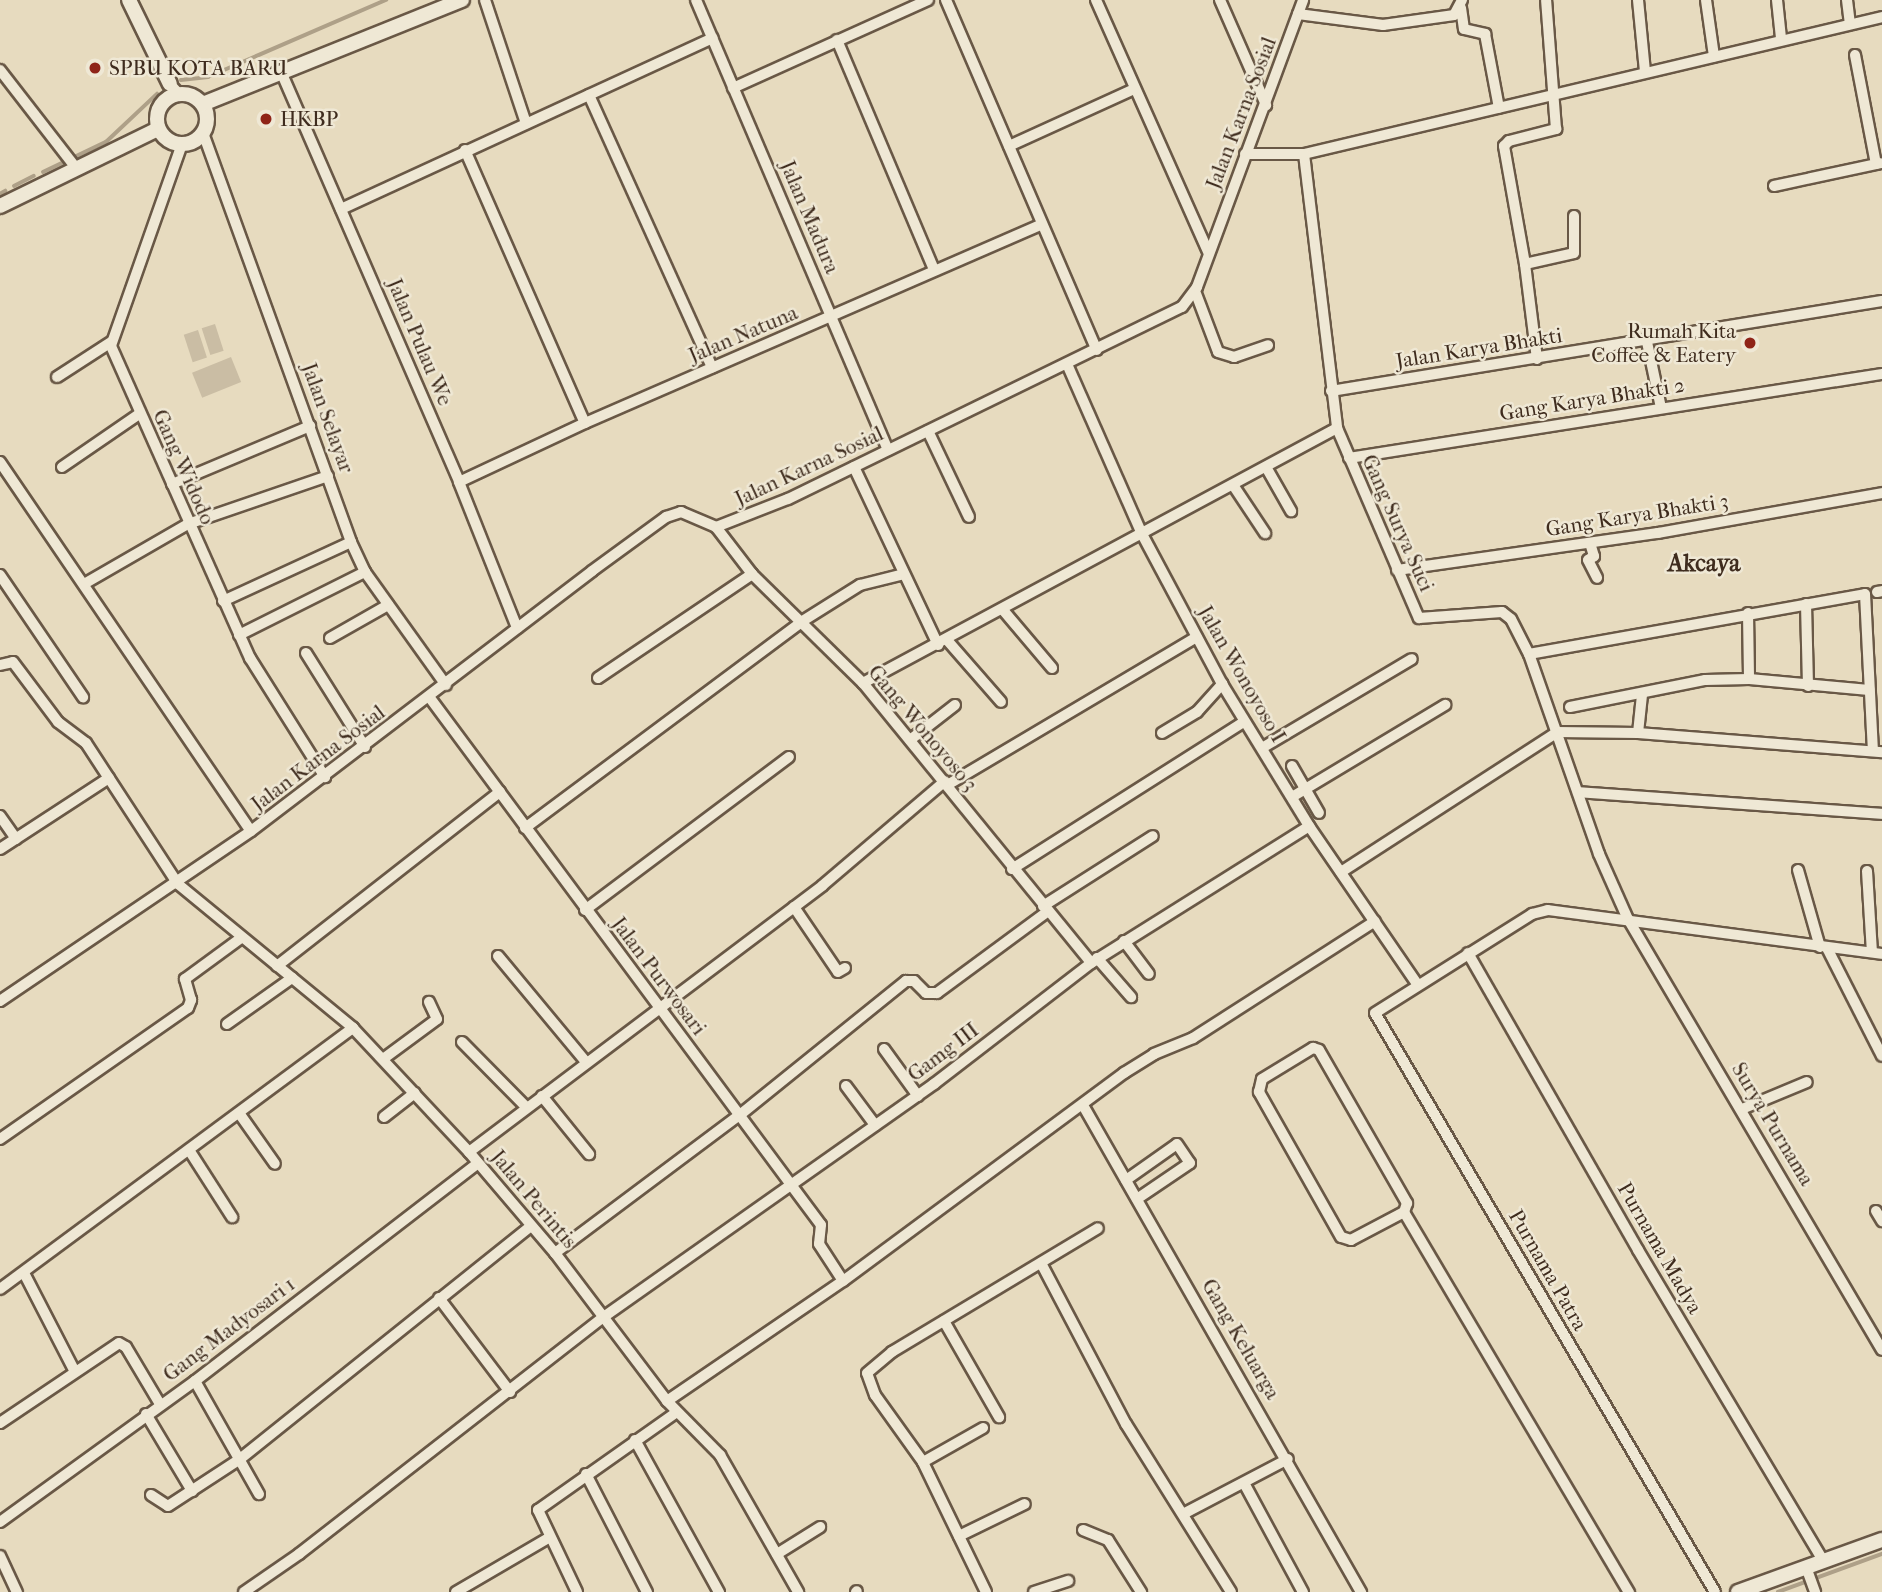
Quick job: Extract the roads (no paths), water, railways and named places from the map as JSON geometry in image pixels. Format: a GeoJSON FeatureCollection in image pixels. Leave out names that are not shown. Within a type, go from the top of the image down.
{"type":"FeatureCollection","features":[{"type":"Feature","properties":{"kind":"street"},"geometry":{"type":"LineString","coordinates":[[129,0],[173,91],[207,106],[462,0]]}},
{"type":"Feature","properties":{"kind":"street"},"geometry":{"type":"LineString","coordinates":[[485,0],[526,123]]}},
{"type":"Feature","properties":{"kind":"street","name":"Jalan Madura"},"geometry":{"type":"LineString","coordinates":[[696,0],[888,450]]}},
{"type":"Feature","properties":{"kind":"street"},"geometry":{"type":"LineString","coordinates":[[733,88],[928,0]]}},
{"type":"Feature","properties":{"kind":"street"},"geometry":{"type":"LineString","coordinates":[[946,0],[1097,350]]}},
{"type":"Feature","properties":{"kind":"street"},"geometry":{"type":"LineString","coordinates":[[1096,0],[1208,251]]}},
{"type":"Feature","properties":{"kind":"street"},"geometry":{"type":"LineString","coordinates":[[1220,0],[1266,105]]}},
{"type":"Feature","properties":{"kind":"street","name":"Jalan Karna Sosial"},"geometry":{"type":"LineString","coordinates":[[0,1001],[178,884],[365,747],[517,628],[671,514],[691,514],[716,527],[854,467],[1178,310],[1195,291],[1303,0]]}},
{"type":"Feature","properties":{"kind":"street"},"geometry":{"type":"LineString","coordinates":[[1537,359],[1525,264],[1504,146],[1509,141],[1554,133],[1546,0]]}},
{"type":"Feature","properties":{"kind":"street"},"geometry":{"type":"LineString","coordinates":[[1638,0],[1645,72]]}},
{"type":"Feature","properties":{"kind":"street"},"geometry":{"type":"LineString","coordinates":[[1706,0],[1714,55]]}},
{"type":"Feature","properties":{"kind":"street"},"geometry":{"type":"LineString","coordinates":[[1777,0],[1781,39]]}},
{"type":"Feature","properties":{"kind":"street"},"geometry":{"type":"LineString","coordinates":[[1847,0],[1850,23]]}},
{"type":"Feature","properties":{"kind":"street"},"geometry":{"type":"LineString","coordinates":[[1298,15],[1383,25],[1440,19],[1457,14],[1461,4]]}},
{"type":"Feature","properties":{"kind":"street"},"geometry":{"type":"LineString","coordinates":[[1461,4],[1464,29],[1485,34],[1499,108]]}},
{"type":"Feature","properties":{"kind":"street"},"geometry":{"type":"LineString","coordinates":[[1245,154],[1304,154],[1882,17]]}},
{"type":"Feature","properties":{"kind":"street"},"geometry":{"type":"LineString","coordinates":[[341,209],[712,38]]}},
{"type":"Feature","properties":{"kind":"street"},"geometry":{"type":"LineString","coordinates":[[837,40],[934,270]]}},
{"type":"Feature","properties":{"kind":"street"},"geometry":{"type":"LineString","coordinates":[[1774,186],[1879,164],[1855,55]]}},
{"type":"Feature","properties":{"kind":"street"},"geometry":{"type":"LineString","coordinates":[[0,70],[76,168]]}},
{"type":"Feature","properties":{"kind":"street","name":"Jalan Pulau We"},"geometry":{"type":"LineString","coordinates":[[282,74],[459,482],[517,628]]}},
{"type":"Feature","properties":{"kind":"street"},"geometry":{"type":"LineString","coordinates":[[1009,146],[1134,89]]}},
{"type":"Feature","properties":{"kind":"street"},"geometry":{"type":"LineString","coordinates":[[155,129],[158,108],[173,91]]}},
{"type":"Feature","properties":{"kind":"street"},"geometry":{"type":"LineString","coordinates":[[589,95],[712,367]]}},
{"type":"Feature","properties":{"kind":"street"},"geometry":{"type":"LineString","coordinates":[[179,148],[203,140],[207,106]]}},
{"type":"Feature","properties":{"kind":"street"},"geometry":{"type":"LineString","coordinates":[[155,129],[179,148]]}},
{"type":"Feature","properties":{"kind":"street"},"geometry":{"type":"LineString","coordinates":[[0,206],[155,129]]}},
{"type":"Feature","properties":{"kind":"street","name":"Jalan Selayar"},"geometry":{"type":"LineString","coordinates":[[203,140],[351,542],[365,572],[446,685]]}},
{"type":"Feature","properties":{"kind":"street"},"geometry":{"type":"LineString","coordinates":[[58,377],[111,342],[179,148]]}},
{"type":"Feature","properties":{"kind":"street"},"geometry":{"type":"LineString","coordinates":[[465,150],[585,423]]}},
{"type":"Feature","properties":{"kind":"street","name":"Gang Surya Suci"},"geometry":{"type":"LineString","coordinates":[[1304,154],[1331,391],[1337,428],[1349,458],[1421,620],[1504,612],[1529,654],[1599,854],[1628,919]]}},
{"type":"Feature","properties":{"kind":"street"},"geometry":{"type":"LineString","coordinates":[[1525,264],[1574,253],[1574,216]]}},
{"type":"Feature","properties":{"kind":"street","name":"Jalan Natuna"},"geometry":{"type":"LineString","coordinates":[[459,482],[585,423],[832,318],[934,270],[1042,224]]}},
{"type":"Feature","properties":{"kind":"street"},"geometry":{"type":"LineString","coordinates":[[1195,291],[1218,352],[1234,357],[1268,345]]}},
{"type":"Feature","properties":{"kind":"street","name":"Jalan Karya Bhakti"},"geometry":{"type":"LineString","coordinates":[[1331,391],[1882,302]]}},
{"type":"Feature","properties":{"kind":"street","name":"Gang Widodo"},"geometry":{"type":"LineString","coordinates":[[111,342],[139,414],[239,635],[325,777]]}},
{"type":"Feature","properties":{"kind":"street"},"geometry":{"type":"LineString","coordinates":[[1647,342],[1661,408]]}},
{"type":"Feature","properties":{"kind":"street","name":"Jalan Wonoyoso I"},"geometry":{"type":"LineString","coordinates":[[1067,364],[1142,534],[1222,684],[1309,826],[1417,984]]}},
{"type":"Feature","properties":{"kind":"street","name":"Gang Karya Bhakti 2"},"geometry":{"type":"LineString","coordinates":[[1349,458],[1882,374]]}},
{"type":"Feature","properties":{"kind":"street"},"geometry":{"type":"LineString","coordinates":[[62,467],[139,414]]}},
{"type":"Feature","properties":{"kind":"street"},"geometry":{"type":"LineString","coordinates":[[172,484],[310,426]]}},
{"type":"Feature","properties":{"kind":"street"},"geometry":{"type":"LineString","coordinates":[[863,683],[943,643],[1337,428]]}},
{"type":"Feature","properties":{"kind":"street"},"geometry":{"type":"LineString","coordinates":[[928,431],[970,517]]}},
{"type":"Feature","properties":{"kind":"street"},"geometry":{"type":"LineString","coordinates":[[0,462],[251,831]]}},
{"type":"Feature","properties":{"kind":"street"},"geometry":{"type":"LineString","coordinates":[[854,467],[904,574],[943,643],[1001,702]]}},
{"type":"Feature","properties":{"kind":"street"},"geometry":{"type":"LineString","coordinates":[[1266,467],[1291,511]]}},
{"type":"Feature","properties":{"kind":"street"},"geometry":{"type":"LineString","coordinates":[[84,584],[188,524],[328,475]]}},
{"type":"Feature","properties":{"kind":"street"},"geometry":{"type":"LineString","coordinates":[[1233,485],[1265,533]]}},
{"type":"Feature","properties":{"kind":"street","name":"Gang Karya Bhakti 3"},"geometry":{"type":"LineString","coordinates":[[1397,570],[1590,543],[1882,494]]}},
{"type":"Feature","properties":{"kind":"street","name":"Gang Wonoyoso 3"},"geometry":{"type":"LineString","coordinates":[[716,527],[752,573],[863,683],[947,783],[1045,909],[1131,997]]}},
{"type":"Feature","properties":{"kind":"street"},"geometry":{"type":"LineString","coordinates":[[223,601],[351,542]]}},
{"type":"Feature","properties":{"kind":"street"},"geometry":{"type":"LineString","coordinates":[[1590,543],[1594,556],[1588,560],[1597,578]]}},
{"type":"Feature","properties":{"kind":"street"},"geometry":{"type":"LineString","coordinates":[[239,635],[365,572]]}},
{"type":"Feature","properties":{"kind":"street"},"geometry":{"type":"LineString","coordinates":[[598,678],[752,573]]}},
{"type":"Feature","properties":{"kind":"street"},"geometry":{"type":"LineString","coordinates":[[525,828],[801,622],[860,585],[904,574]]}},
{"type":"Feature","properties":{"kind":"street"},"geometry":{"type":"LineString","coordinates":[[0,575],[83,697]]}},
{"type":"Feature","properties":{"kind":"street"},"geometry":{"type":"LineString","coordinates":[[1341,872],[1558,732],[1638,733],[1877,751],[1870,690],[1865,594],[1529,654]]}},
{"type":"Feature","properties":{"kind":"street"},"geometry":{"type":"LineString","coordinates":[[1807,604],[1808,686]]}},
{"type":"Feature","properties":{"kind":"street"},"geometry":{"type":"LineString","coordinates":[[330,638],[388,605]]}},
{"type":"Feature","properties":{"kind":"street"},"geometry":{"type":"LineString","coordinates":[[1003,610],[1052,668]]}},
{"type":"Feature","properties":{"kind":"street"},"geometry":{"type":"LineString","coordinates":[[1748,613],[1749,679]]}},
{"type":"Feature","properties":{"kind":"street"},"geometry":{"type":"LineString","coordinates":[[469,1152],[794,907],[947,783],[1197,637]]}},
{"type":"Feature","properties":{"kind":"street"},"geometry":{"type":"LineString","coordinates":[[306,653],[365,747]]}},
{"type":"Feature","properties":{"kind":"street"},"geometry":{"type":"LineString","coordinates":[[1262,748],[1412,659]]}},
{"type":"Feature","properties":{"kind":"street","name":"Jalan Perintis"},"geometry":{"type":"LineString","coordinates":[[0,665],[13,662],[58,723],[86,743],[178,884],[353,1028],[469,1152],[555,1253],[667,1401],[720,1455],[798,1592]]}},
{"type":"Feature","properties":{"kind":"street"},"geometry":{"type":"LineString","coordinates":[[1570,707],[1697,681],[1749,679],[1870,690]]}},
{"type":"Feature","properties":{"kind":"street"},"geometry":{"type":"LineString","coordinates":[[1162,733],[1200,710],[1222,684]]}},
{"type":"Feature","properties":{"kind":"street"},"geometry":{"type":"LineString","coordinates":[[1638,733],[1642,694]]}},
{"type":"Feature","properties":{"kind":"street","name":"Jalan Purwosari"},"geometry":{"type":"LineString","coordinates":[[429,698],[584,910],[741,1114],[822,1228],[819,1244],[843,1281]]}},
{"type":"Feature","properties":{"kind":"street"},"geometry":{"type":"LineString","coordinates":[[910,740],[955,705]]}},
{"type":"Feature","properties":{"kind":"street"},"geometry":{"type":"LineString","coordinates":[[1292,797],[1445,705]]}},
{"type":"Feature","properties":{"kind":"street"},"geometry":{"type":"LineString","coordinates":[[1012,869],[1244,722]]}},
{"type":"Feature","properties":{"kind":"street"},"geometry":{"type":"LineString","coordinates":[[584,910],[789,757]]}},
{"type":"Feature","properties":{"kind":"street"},"geometry":{"type":"LineString","coordinates":[[1292,766],[1319,813]]}},
{"type":"Feature","properties":{"kind":"street"},"geometry":{"type":"LineString","coordinates":[[0,849],[109,778]]}},
{"type":"Feature","properties":{"kind":"street"},"geometry":{"type":"LineString","coordinates":[[277,966],[500,792]]}},
{"type":"Feature","properties":{"kind":"street"},"geometry":{"type":"LineString","coordinates":[[1578,792],[1882,814]]}},
{"type":"Feature","properties":{"kind":"street"},"geometry":{"type":"LineString","coordinates":[[0,816],[16,839]]}},
{"type":"Feature","properties":{"kind":"street","name":"Gamg III"},"geometry":{"type":"LineString","coordinates":[[244,1592],[510,1392],[605,1316],[918,1096],[1094,960],[1309,826]]}},
{"type":"Feature","properties":{"kind":"street"},"geometry":{"type":"LineString","coordinates":[[555,1253],[741,1114],[906,981],[914,981],[926,993],[942,990],[1045,909],[1153,836]]}},
{"type":"Feature","properties":{"kind":"street"},"geometry":{"type":"LineString","coordinates":[[1798,870],[1824,948],[1882,1056]]}},
{"type":"Feature","properties":{"kind":"street"},"geometry":{"type":"LineString","coordinates":[[1417,984],[1532,914],[1548,910],[1877,953],[1867,871]]}},
{"type":"Feature","properties":{"kind":"street"},"geometry":{"type":"LineString","coordinates":[[794,907],[838,972],[845,968]]}},
{"type":"Feature","properties":{"kind":"street","name":"Surya Purnama"},"geometry":{"type":"LineString","coordinates":[[1628,919],[1882,1350]]}},
{"type":"Feature","properties":{"kind":"street"},"geometry":{"type":"LineString","coordinates":[[667,1401],[843,1281],[1154,1054],[1193,1038],[1375,922]]}},
{"type":"Feature","properties":{"kind":"street"},"geometry":{"type":"LineString","coordinates":[[0,1139],[188,1009],[191,1000],[185,979],[241,938]]}},
{"type":"Feature","properties":{"kind":"street"},"geometry":{"type":"LineString","coordinates":[[1124,942],[1149,974]]}},
{"type":"Feature","properties":{"kind":"street","name":"Purnama Madya"},"geometry":{"type":"LineString","coordinates":[[1468,953],[1638,1250],[1823,1560]]}},
{"type":"Feature","properties":{"kind":"street"},"geometry":{"type":"LineString","coordinates":[[499,956],[586,1062]]}},
{"type":"Feature","properties":{"kind":"street"},"geometry":{"type":"LineString","coordinates":[[227,1024],[292,978]]}},
{"type":"Feature","properties":{"kind":"street","name":"Purnama Patra"},"geometry":{"type":"LineString","coordinates":[[1417,984],[1376,1015],[1715,1592]]}},
{"type":"Feature","properties":{"kind":"street"},"geometry":{"type":"LineString","coordinates":[[383,1059],[438,1018],[429,1002]]}},
{"type":"Feature","properties":{"kind":"street"},"geometry":{"type":"LineString","coordinates":[[0,1289],[353,1028]]}},
{"type":"Feature","properties":{"kind":"street"},"geometry":{"type":"LineString","coordinates":[[462,1042],[526,1107]]}},
{"type":"Feature","properties":{"kind":"street"},"geometry":{"type":"LineString","coordinates":[[1313,1048],[1319,1049],[1404,1193],[1408,1203],[1404,1212],[1350,1240],[1341,1237],[1259,1092],[1262,1079],[1313,1048]]}},
{"type":"Feature","properties":{"kind":"street"},"geometry":{"type":"LineString","coordinates":[[884,1049],[918,1096]]}},
{"type":"Feature","properties":{"kind":"street"},"geometry":{"type":"LineString","coordinates":[[1742,1109],[1807,1082]]}},
{"type":"Feature","properties":{"kind":"street"},"geometry":{"type":"LineString","coordinates":[[846,1086],[875,1125]]}},
{"type":"Feature","properties":{"kind":"street"},"geometry":{"type":"LineString","coordinates":[[384,1117],[415,1093]]}},
{"type":"Feature","properties":{"kind":"street"},"geometry":{"type":"LineString","coordinates":[[542,1096],[589,1154]]}},
{"type":"Feature","properties":{"kind":"street","name":"Gang Keluarga"},"geometry":{"type":"LineString","coordinates":[[1084,1107],[1288,1459],[1361,1592]]}},
{"type":"Feature","properties":{"kind":"street"},"geometry":{"type":"LineString","coordinates":[[239,1113],[275,1164]]}},
{"type":"Feature","properties":{"kind":"street"},"geometry":{"type":"LineString","coordinates":[[1126,1180],[1177,1144],[1190,1163],[1137,1199]]}},
{"type":"Feature","properties":{"kind":"street"},"geometry":{"type":"LineString","coordinates":[[190,1150],[232,1217]]}},
{"type":"Feature","properties":{"kind":"street","name":"Gang Madyosari 1"},"geometry":{"type":"LineString","coordinates":[[0,1522],[195,1381],[478,1163]]}},
{"type":"Feature","properties":{"kind":"street"},"geometry":{"type":"LineString","coordinates":[[1876,1211],[1882,1221]]}},
{"type":"Feature","properties":{"kind":"street"},"geometry":{"type":"LineString","coordinates":[[1404,1212],[1629,1592]]}},
{"type":"Feature","properties":{"kind":"street"},"geometry":{"type":"LineString","coordinates":[[151,1495],[166,1506],[240,1459],[531,1226]]}},
{"type":"Feature","properties":{"kind":"street"},"geometry":{"type":"LineString","coordinates":[[986,1592],[923,1462],[876,1395],[867,1373],[944,1321],[1098,1228]]}},
{"type":"Feature","properties":{"kind":"street"},"geometry":{"type":"LineString","coordinates":[[1041,1262],[1126,1424],[1185,1513],[1231,1592]]}},
{"type":"Feature","properties":{"kind":"street"},"geometry":{"type":"LineString","coordinates":[[24,1273],[74,1370]]}},
{"type":"Feature","properties":{"kind":"street"},"geometry":{"type":"LineString","coordinates":[[439,1298],[510,1392]]}},
{"type":"Feature","properties":{"kind":"street"},"geometry":{"type":"LineString","coordinates":[[944,1321],[999,1417]]}},
{"type":"Feature","properties":{"kind":"street"},"geometry":{"type":"LineString","coordinates":[[0,1423],[74,1370],[123,1344],[160,1404]]}},
{"type":"Feature","properties":{"kind":"street"},"geometry":{"type":"LineString","coordinates":[[195,1381],[259,1494]]}},
{"type":"Feature","properties":{"kind":"street"},"geometry":{"type":"LineString","coordinates":[[577,1592],[538,1509],[677,1412]]}},
{"type":"Feature","properties":{"kind":"street"},"geometry":{"type":"LineString","coordinates":[[146,1414],[192,1491]]}},
{"type":"Feature","properties":{"kind":"street"},"geometry":{"type":"LineString","coordinates":[[923,1462],[983,1428]]}},
{"type":"Feature","properties":{"kind":"street"},"geometry":{"type":"LineString","coordinates":[[635,1440],[719,1592]]}},
{"type":"Feature","properties":{"kind":"street"},"geometry":{"type":"LineString","coordinates":[[1185,1513],[1288,1459]]}},
{"type":"Feature","properties":{"kind":"street"},"geometry":{"type":"LineString","coordinates":[[586,1474],[647,1592]]}},
{"type":"Feature","properties":{"kind":"street"},"geometry":{"type":"LineString","coordinates":[[1244,1483],[1303,1592]]}},
{"type":"Feature","properties":{"kind":"street"},"geometry":{"type":"LineString","coordinates":[[960,1536],[1025,1504]]}},
{"type":"Feature","properties":{"kind":"street"},"geometry":{"type":"LineString","coordinates":[[777,1554],[820,1527]]}},
{"type":"Feature","properties":{"kind":"street"},"geometry":{"type":"LineString","coordinates":[[1083,1530],[1108,1540],[1141,1592]]}},
{"type":"Feature","properties":{"kind":"street"},"geometry":{"type":"LineString","coordinates":[[456,1592],[550,1537]]}},
{"type":"Feature","properties":{"kind":"street"},"geometry":{"type":"LineString","coordinates":[[1738,1592],[1808,1572],[1823,1560],[1882,1541]]}},
{"type":"Feature","properties":{"kind":"street"},"geometry":{"type":"LineString","coordinates":[[0,1556],[15,1591]]}},
{"type":"Feature","properties":{"kind":"street"},"geometry":{"type":"LineString","coordinates":[[1808,1572],[1815,1590]]}},
{"type":"Feature","properties":{"kind":"street"},"geometry":{"type":"LineString","coordinates":[[1034,1592],[1068,1581]]}},
{"type":"Feature","properties":{"kind":"waterway"},"geometry":{"type":"LineString","coordinates":[[181,80],[208,77],[386,0]]}},
{"type":"Feature","properties":{"kind":"waterway"},"geometry":{"type":"LineString","coordinates":[[43,172],[106,142],[157,94]]}},
{"type":"Feature","properties":{"kind":"waterway"},"geometry":{"type":"LineString","coordinates":[[14,186],[34,176]]}},
{"type":"Feature","properties":{"kind":"waterway"},"geometry":{"type":"LineString","coordinates":[[0,194],[5,191]]}},
{"type":"Feature","properties":{"kind":"waterway"},"geometry":{"type":"LineString","coordinates":[[1778,1592],[1882,1554]]}},
{"type":"Feature","properties":{"kind":"place","name":"SPBU KOTA BARU"},"geometry":{"type":"Point","coordinates":[95,68]}},
{"type":"Feature","properties":{"kind":"place","name":"HKBP"},"geometry":{"type":"Point","coordinates":[266,119]}},
{"type":"Feature","properties":{"kind":"place","name":"Rumah Kita Coffee & Eatery"},"geometry":{"type":"Point","coordinates":[1750,343]}},
{"type":"Feature","properties":{"kind":"district","name":"Akcaya"},"geometry":{"type":"Point","coordinates":[1704,564]}}]}
